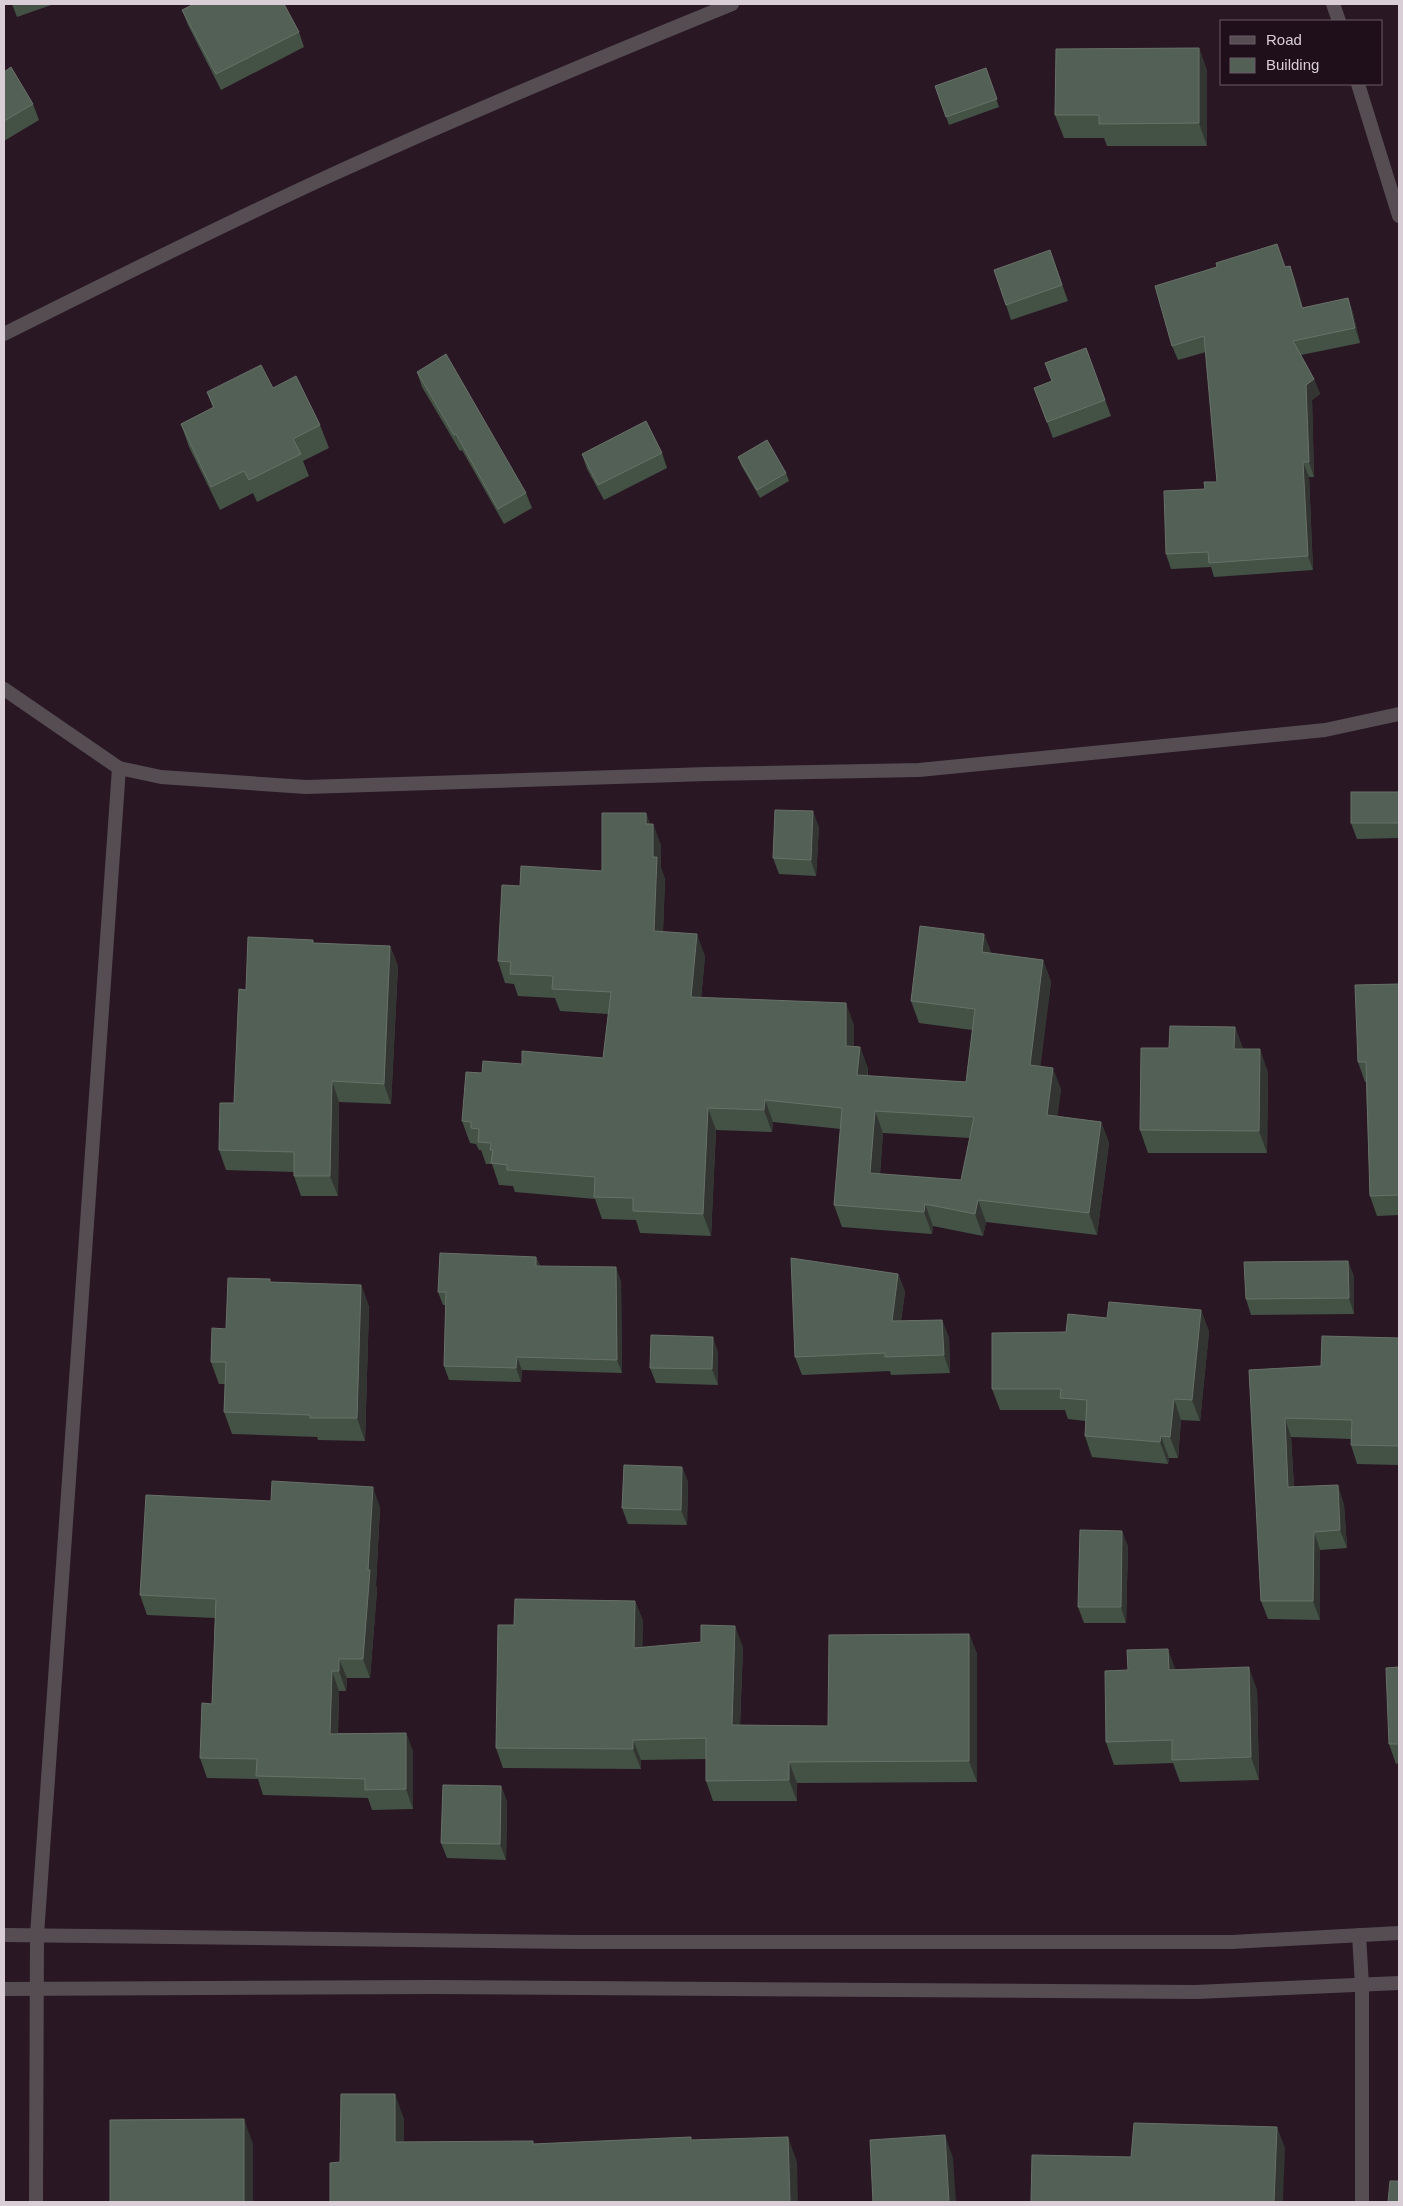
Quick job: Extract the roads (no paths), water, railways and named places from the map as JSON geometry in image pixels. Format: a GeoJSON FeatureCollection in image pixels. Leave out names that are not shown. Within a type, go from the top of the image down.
{"type":"FeatureCollection","features":[{"type":"Feature","properties":{"kind":"street"},"geometry":{"type":"LineString","coordinates":[[4,334],[148,262],[329,176],[535,85],[732,4]]}},
{"type":"Feature","properties":{"kind":"street"},"geometry":{"type":"LineString","coordinates":[[1333,4],[1339,20]]}},
{"type":"Feature","properties":{"kind":"street"},"geometry":{"type":"LineString","coordinates":[[1358,85],[1399,216]]}},
{"type":"Feature","properties":{"kind":"street"},"geometry":{"type":"LineString","coordinates":[[4,689],[118,768],[162,777],[306,787],[707,774],[919,770],[1325,730],[1399,714]]}},
{"type":"Feature","properties":{"kind":"street"},"geometry":{"type":"LineString","coordinates":[[36,2202],[37,1935],[118,768]]}},
{"type":"Feature","properties":{"kind":"street"},"geometry":{"type":"LineString","coordinates":[[4,1935],[609,1942],[1232,1942],[1399,1933]]}},
{"type":"Feature","properties":{"kind":"street"},"geometry":{"type":"LineString","coordinates":[[1359,1935],[1362,1985],[1362,2202]]}},
{"type":"Feature","properties":{"kind":"street"},"geometry":{"type":"LineString","coordinates":[[4,1989],[442,1987],[1196,1992],[1399,1983]]}}]}
